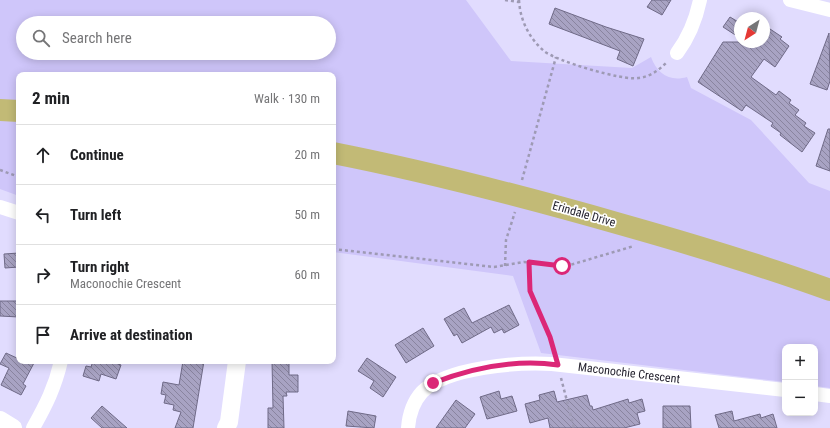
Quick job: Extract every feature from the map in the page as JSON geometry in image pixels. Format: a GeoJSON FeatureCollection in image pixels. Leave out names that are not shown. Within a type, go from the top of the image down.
{"type":"FeatureCollection","features":[{"type":"Feature","properties":{"kind":"main road"},"geometry":{"type":"LineString","coordinates":[[0,110],[16,111]]}},
{"type":"Feature","properties":{"kind":"main road","name":"Erindale Drive"},"geometry":{"type":"LineString","coordinates":[[336,153],[518,197],[726,254],[830,290]]}},
{"type":"Feature","properties":{"kind":"main road"},"geometry":{"type":"LineString","coordinates":[[792,276],[830,278]]}},
{"type":"Feature","properties":{"kind":"street"},"geometry":{"type":"LineString","coordinates":[[677,53],[687,38],[696,18],[700,0]]}},
{"type":"Feature","properties":{"kind":"street"},"geometry":{"type":"LineString","coordinates":[[790,0],[830,10]]}},
{"type":"Feature","properties":{"kind":"street"},"geometry":{"type":"LineString","coordinates":[[0,207],[16,212]]}},
{"type":"Feature","properties":{"kind":"street","name":"Maconochie Crescent"},"geometry":{"type":"LineString","coordinates":[[408,428],[409,417],[414,404],[422,392],[433,383],[492,366],[523,363],[558,365],[782,390]]}},
{"type":"Feature","properties":{"kind":"street"},"geometry":{"type":"LineString","coordinates":[[33,428],[56,383],[59,364]]}},
{"type":"Feature","properties":{"kind":"street"},"geometry":{"type":"LineString","coordinates":[[229,426],[237,364]]}},
{"type":"Feature","properties":{"kind":"street"},"geometry":{"type":"LineString","coordinates":[[818,394],[830,396]]}},
{"type":"Feature","properties":{"kind":"street"},"geometry":{"type":"LineString","coordinates":[[0,420],[13,428]]}},
{"type":"Feature","properties":{"kind":"path"},"geometry":{"type":"LineString","coordinates":[[505,0],[519,1],[522,18],[529,35],[545,52],[614,76],[637,79],[647,76],[657,71],[677,53]]}},
{"type":"Feature","properties":{"kind":"path"},"geometry":{"type":"LineString","coordinates":[[505,266],[506,240],[556,57]]}},
{"type":"Feature","properties":{"kind":"path"},"geometry":{"type":"LineString","coordinates":[[0,170],[16,176]]}},
{"type":"Feature","properties":{"kind":"path"},"geometry":{"type":"LineString","coordinates":[[336,249],[494,267],[529,262],[551,265],[570,265],[623,248],[636,246]]}},
{"type":"Feature","properties":{"kind":"path"},"geometry":{"type":"LineString","coordinates":[[529,262],[530,291],[550,337],[574,428]]}},
{"type":"Feature","properties":{"kind":"shaded area"},"geometry":{"type":"Polygon","coordinates":[[[0,0],[466,0],[511,61],[632,68],[651,57],[657,68],[665,75],[675,78],[687,77],[691,88],[751,120],[809,183],[830,191],[830,388],[818,386],[818,344],[782,344],[782,382],[541,353],[513,276],[336,252],[336,72],[16,72],[16,195],[0,189],[0,0]]]}},
{"type":"Feature","properties":{"kind":"building"},"geometry":{"type":"Polygon","coordinates":[[[652,0],[671,0],[662,15],[647,7],[652,0]]]}},
{"type":"Feature","properties":{"kind":"building"},"geometry":{"type":"Polygon","coordinates":[[[555,8],[644,39],[633,66],[617,59],[620,51],[549,24],[555,8]]]}},
{"type":"Feature","properties":{"kind":"building"},"geometry":{"type":"Polygon","coordinates":[[[730,17],[734,19],[734,34],[723,27],[730,17]]]}},
{"type":"Feature","properties":{"kind":"building"},"geometry":{"type":"Polygon","coordinates":[[[770,29],[782,37],[780,39],[789,46],[775,67],[764,59],[751,77],[776,95],[779,91],[791,100],[789,103],[799,110],[795,115],[806,123],[804,126],[815,133],[802,152],[771,126],[773,123],[746,105],[742,111],[698,82],[723,42],[734,42],[734,48],[770,48],[770,29]]]}},
{"type":"Feature","properties":{"kind":"building"},"geometry":{"type":"Polygon","coordinates":[[[829,33],[830,81],[827,90],[810,84],[829,33]]]}},
{"type":"Feature","properties":{"kind":"building"},"geometry":{"type":"Polygon","coordinates":[[[828,129],[830,129],[830,171],[816,166],[828,129]]]}},
{"type":"Feature","properties":{"kind":"building"},"geometry":{"type":"Polygon","coordinates":[[[16,253],[16,267],[5,268],[4,254],[16,253]]]}},
{"type":"Feature","properties":{"kind":"building"},"geometry":{"type":"Polygon","coordinates":[[[0,301],[16,301],[16,317],[0,316],[0,301]]]}},
{"type":"Feature","properties":{"kind":"building"},"geometry":{"type":"Polygon","coordinates":[[[509,305],[519,325],[504,333],[502,329],[494,333],[491,327],[462,343],[457,334],[454,336],[444,319],[464,308],[472,323],[509,305]]]}},
{"type":"Feature","properties":{"kind":"building"},"geometry":{"type":"Polygon","coordinates":[[[423,328],[434,346],[406,363],[395,345],[423,328]]]}},
{"type":"Feature","properties":{"kind":"building"},"geometry":{"type":"Polygon","coordinates":[[[6,353],[16,358],[16,364],[33,364],[23,384],[26,386],[21,395],[1,385],[9,368],[0,364],[6,353]]]}},
{"type":"Feature","properties":{"kind":"building"},"geometry":{"type":"Polygon","coordinates":[[[367,358],[396,377],[383,397],[370,388],[374,381],[358,371],[367,358]]]}},
{"type":"Feature","properties":{"kind":"building"},"geometry":{"type":"Polygon","coordinates":[[[92,364],[121,365],[116,379],[101,374],[99,381],[83,376],[86,366],[91,367],[92,364]]]}},
{"type":"Feature","properties":{"kind":"building"},"geometry":{"type":"Polygon","coordinates":[[[182,364],[204,364],[193,428],[175,428],[181,412],[173,410],[174,405],[164,403],[166,395],[161,394],[163,382],[179,385],[182,364]]]}},
{"type":"Feature","properties":{"kind":"building"},"geometry":{"type":"Polygon","coordinates":[[[272,364],[289,364],[289,375],[298,375],[298,392],[286,392],[287,396],[283,396],[284,428],[268,428],[268,408],[273,408],[272,364]]]}},
{"type":"Feature","properties":{"kind":"building"},"geometry":{"type":"Polygon","coordinates":[[[499,391],[501,399],[512,396],[517,411],[487,419],[480,397],[499,391]]]}},
{"type":"Feature","properties":{"kind":"building"},"geometry":{"type":"Polygon","coordinates":[[[554,391],[557,402],[587,395],[590,406],[592,406],[593,410],[628,399],[629,403],[642,399],[645,411],[637,413],[640,424],[624,428],[550,428],[548,418],[530,423],[525,404],[540,400],[539,395],[554,391]]]}},
{"type":"Feature","properties":{"kind":"building"},"geometry":{"type":"Polygon","coordinates":[[[456,400],[475,414],[465,428],[436,428],[456,400]]]}},
{"type":"Feature","properties":{"kind":"building"},"geometry":{"type":"Polygon","coordinates":[[[102,406],[127,428],[102,428],[91,418],[102,406]]]}},
{"type":"Feature","properties":{"kind":"building"},"geometry":{"type":"Polygon","coordinates":[[[663,406],[690,406],[691,428],[663,428],[663,406]]]}},
{"type":"Feature","properties":{"kind":"building"},"geometry":{"type":"Polygon","coordinates":[[[348,411],[376,416],[374,428],[346,426],[348,411]]]}},
{"type":"Feature","properties":{"kind":"building"},"geometry":{"type":"Polygon","coordinates":[[[732,411],[734,421],[760,414],[761,418],[773,414],[777,428],[719,428],[715,415],[732,411]]]}},
{"type":"Feature","properties":{"kind":"route"},"geometry":{"type":"LineString","coordinates":[[433,383],[445,378],[492,366],[523,363],[558,365],[550,337],[530,291],[529,262],[562,266]]}}]}
